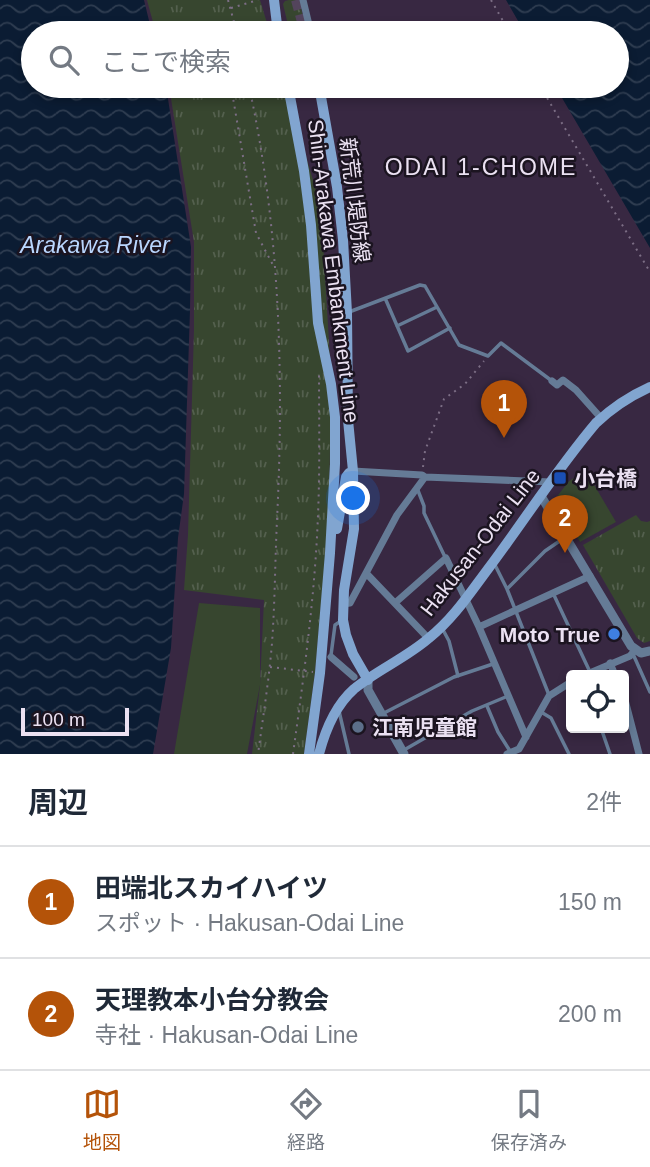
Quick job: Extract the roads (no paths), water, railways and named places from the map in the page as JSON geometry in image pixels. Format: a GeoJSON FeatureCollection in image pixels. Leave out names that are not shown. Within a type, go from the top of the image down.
{"type":"FeatureCollection","features":[{"type":"Feature","properties":{"kind":"main road"},"geometry":{"type":"LineString","coordinates":[[274,0],[277,21]]}},
{"type":"Feature","properties":{"kind":"main road","name":"Shin-Arakawa Embankment Line"},"geometry":{"type":"LineString","coordinates":[[290,98],[311,225],[318,323],[334,406],[335,452],[330,553],[320,673],[309,754]]}},
{"type":"Feature","properties":{"kind":"main road","name":"新荒川堤防線"},"geometry":{"type":"LineString","coordinates":[[321,98],[344,240],[349,432],[355,529],[343,620],[349,645],[368,680]]}},
{"type":"Feature","properties":{"kind":"main road","name":"Hakusan-Odai Line"},"geometry":{"type":"LineString","coordinates":[[319,754],[338,709],[354,690],[429,639],[441,627],[494,562],[585,436],[601,418],[627,398],[650,387]]}},
{"type":"Feature","properties":{"kind":"main road"},"geometry":{"type":"LineString","coordinates":[[330,553],[346,477],[353,471]]}},
{"type":"Feature","properties":{"kind":"street"},"geometry":{"type":"LineString","coordinates":[[303,0],[308,21]]}},
{"type":"Feature","properties":{"kind":"street"},"geometry":{"type":"LineString","coordinates":[[552,381],[556,385],[562,380],[576,390],[601,418]]}},
{"type":"Feature","properties":{"kind":"street"},"geometry":{"type":"LineString","coordinates":[[353,471],[551,482]]}},
{"type":"Feature","properties":{"kind":"street"},"geometry":{"type":"LineString","coordinates":[[343,604],[350,603],[397,515],[424,476]]}},
{"type":"Feature","properties":{"kind":"street"},"geometry":{"type":"LineString","coordinates":[[541,496],[634,652]]}},
{"type":"Feature","properties":{"kind":"street"},"geometry":{"type":"LineString","coordinates":[[395,603],[446,558],[526,737]]}},
{"type":"Feature","properties":{"kind":"street"},"geometry":{"type":"LineString","coordinates":[[366,573],[429,639]]}},
{"type":"Feature","properties":{"kind":"street"},"geometry":{"type":"LineString","coordinates":[[479,627],[590,576]]}},
{"type":"Feature","properties":{"kind":"street"},"geometry":{"type":"LineString","coordinates":[[595,670],[634,652],[650,651]]}},
{"type":"Feature","properties":{"kind":"street"},"geometry":{"type":"LineString","coordinates":[[331,657],[354,677]]}},
{"type":"Feature","properties":{"kind":"street"},"geometry":{"type":"LineString","coordinates":[[346,669],[358,663]]}},
{"type":"Feature","properties":{"kind":"street"},"geometry":{"type":"LineString","coordinates":[[610,663],[613,670]]}},
{"type":"Feature","properties":{"kind":"street"},"geometry":{"type":"LineString","coordinates":[[368,680],[368,690],[403,752]]}},
{"type":"Feature","properties":{"kind":"street"},"geometry":{"type":"LineString","coordinates":[[509,753],[519,751],[549,696],[566,685]]}},
{"type":"Feature","properties":{"kind":"street"},"geometry":{"type":"LineString","coordinates":[[629,715],[639,754]]}},
{"type":"Feature","properties":{"kind":"lane"},"geometry":{"type":"LineString","coordinates":[[347,313],[420,285],[425,286],[459,345],[488,356],[501,343],[552,381]]}},
{"type":"Feature","properties":{"kind":"lane"},"geometry":{"type":"LineString","coordinates":[[385,298],[408,351],[450,328]]}},
{"type":"Feature","properties":{"kind":"lane"},"geometry":{"type":"LineString","coordinates":[[397,326],[437,307]]}},
{"type":"Feature","properties":{"kind":"lane"},"geometry":{"type":"LineString","coordinates":[[417,488],[424,513],[446,558]]}},
{"type":"Feature","properties":{"kind":"lane"},"geometry":{"type":"LineString","coordinates":[[507,589],[545,551],[566,537]]}},
{"type":"Feature","properties":{"kind":"lane"},"geometry":{"type":"LineString","coordinates":[[494,562],[516,610],[549,696]]}},
{"type":"Feature","properties":{"kind":"lane"},"geometry":{"type":"LineString","coordinates":[[553,593],[585,670]]}},
{"type":"Feature","properties":{"kind":"lane"},"geometry":{"type":"LineString","coordinates":[[331,657],[335,625],[343,620]]}},
{"type":"Feature","properties":{"kind":"lane"},"geometry":{"type":"LineString","coordinates":[[441,627],[449,641],[458,676]]}},
{"type":"Feature","properties":{"kind":"lane"},"geometry":{"type":"LineString","coordinates":[[634,652],[650,692]]}},
{"type":"Feature","properties":{"kind":"lane"},"geometry":{"type":"LineString","coordinates":[[382,714],[458,676],[494,664]]}},
{"type":"Feature","properties":{"kind":"lane"},"geometry":{"type":"LineString","coordinates":[[403,752],[472,711],[508,696]]}},
{"type":"Feature","properties":{"kind":"lane"},"geometry":{"type":"LineString","coordinates":[[486,706],[509,753]]}},
{"type":"Feature","properties":{"kind":"lane"},"geometry":{"type":"LineString","coordinates":[[338,709],[349,754]]}},
{"type":"Feature","properties":{"kind":"lane"},"geometry":{"type":"LineString","coordinates":[[541,712],[551,718],[569,754]]}},
{"type":"Feature","properties":{"kind":"lane"},"geometry":{"type":"LineString","coordinates":[[603,733],[610,754]]}},
{"type":"Feature","properties":{"kind":"water","name":"Arakawa River"},"geometry":{"type":"Polygon","coordinates":[[[0,0],[144,0],[149,21],[21,21],[21,98],[168,98],[191,247],[190,310],[184,494],[178,538],[171,648],[153,754],[0,754],[0,0]]]}},
{"type":"Feature","properties":{"kind":"water"},"geometry":{"type":"Polygon","coordinates":[[[506,0],[650,0],[650,248],[562,98],[629,98],[629,21],[518,21],[506,0]]]}},
{"type":"Feature","properties":{"kind":"tunnel"},"geometry":{"type":"LineString","coordinates":[[296,0],[302,21]]}},
{"type":"Feature","properties":{"kind":"place","name":"田端北スカイハイツ"},"geometry":{"type":"Point","coordinates":[504,438]}},
{"type":"Feature","properties":{"kind":"place","name":"小台橋"},"geometry":{"type":"Point","coordinates":[560,478]}},
{"type":"Feature","properties":{"kind":"place","name":"天理教本小台分教会"},"geometry":{"type":"Point","coordinates":[565,553]}},
{"type":"Feature","properties":{"kind":"place","name":"Moto True"},"geometry":{"type":"Point","coordinates":[614,634]}},
{"type":"Feature","properties":{"kind":"place","name":"江南児童館"},"geometry":{"type":"Point","coordinates":[358,727]}},
{"type":"Feature","properties":{"kind":"district","name":"ODAI 1-CHOME"},"geometry":{"type":"Point","coordinates":[481,167]}}]}
